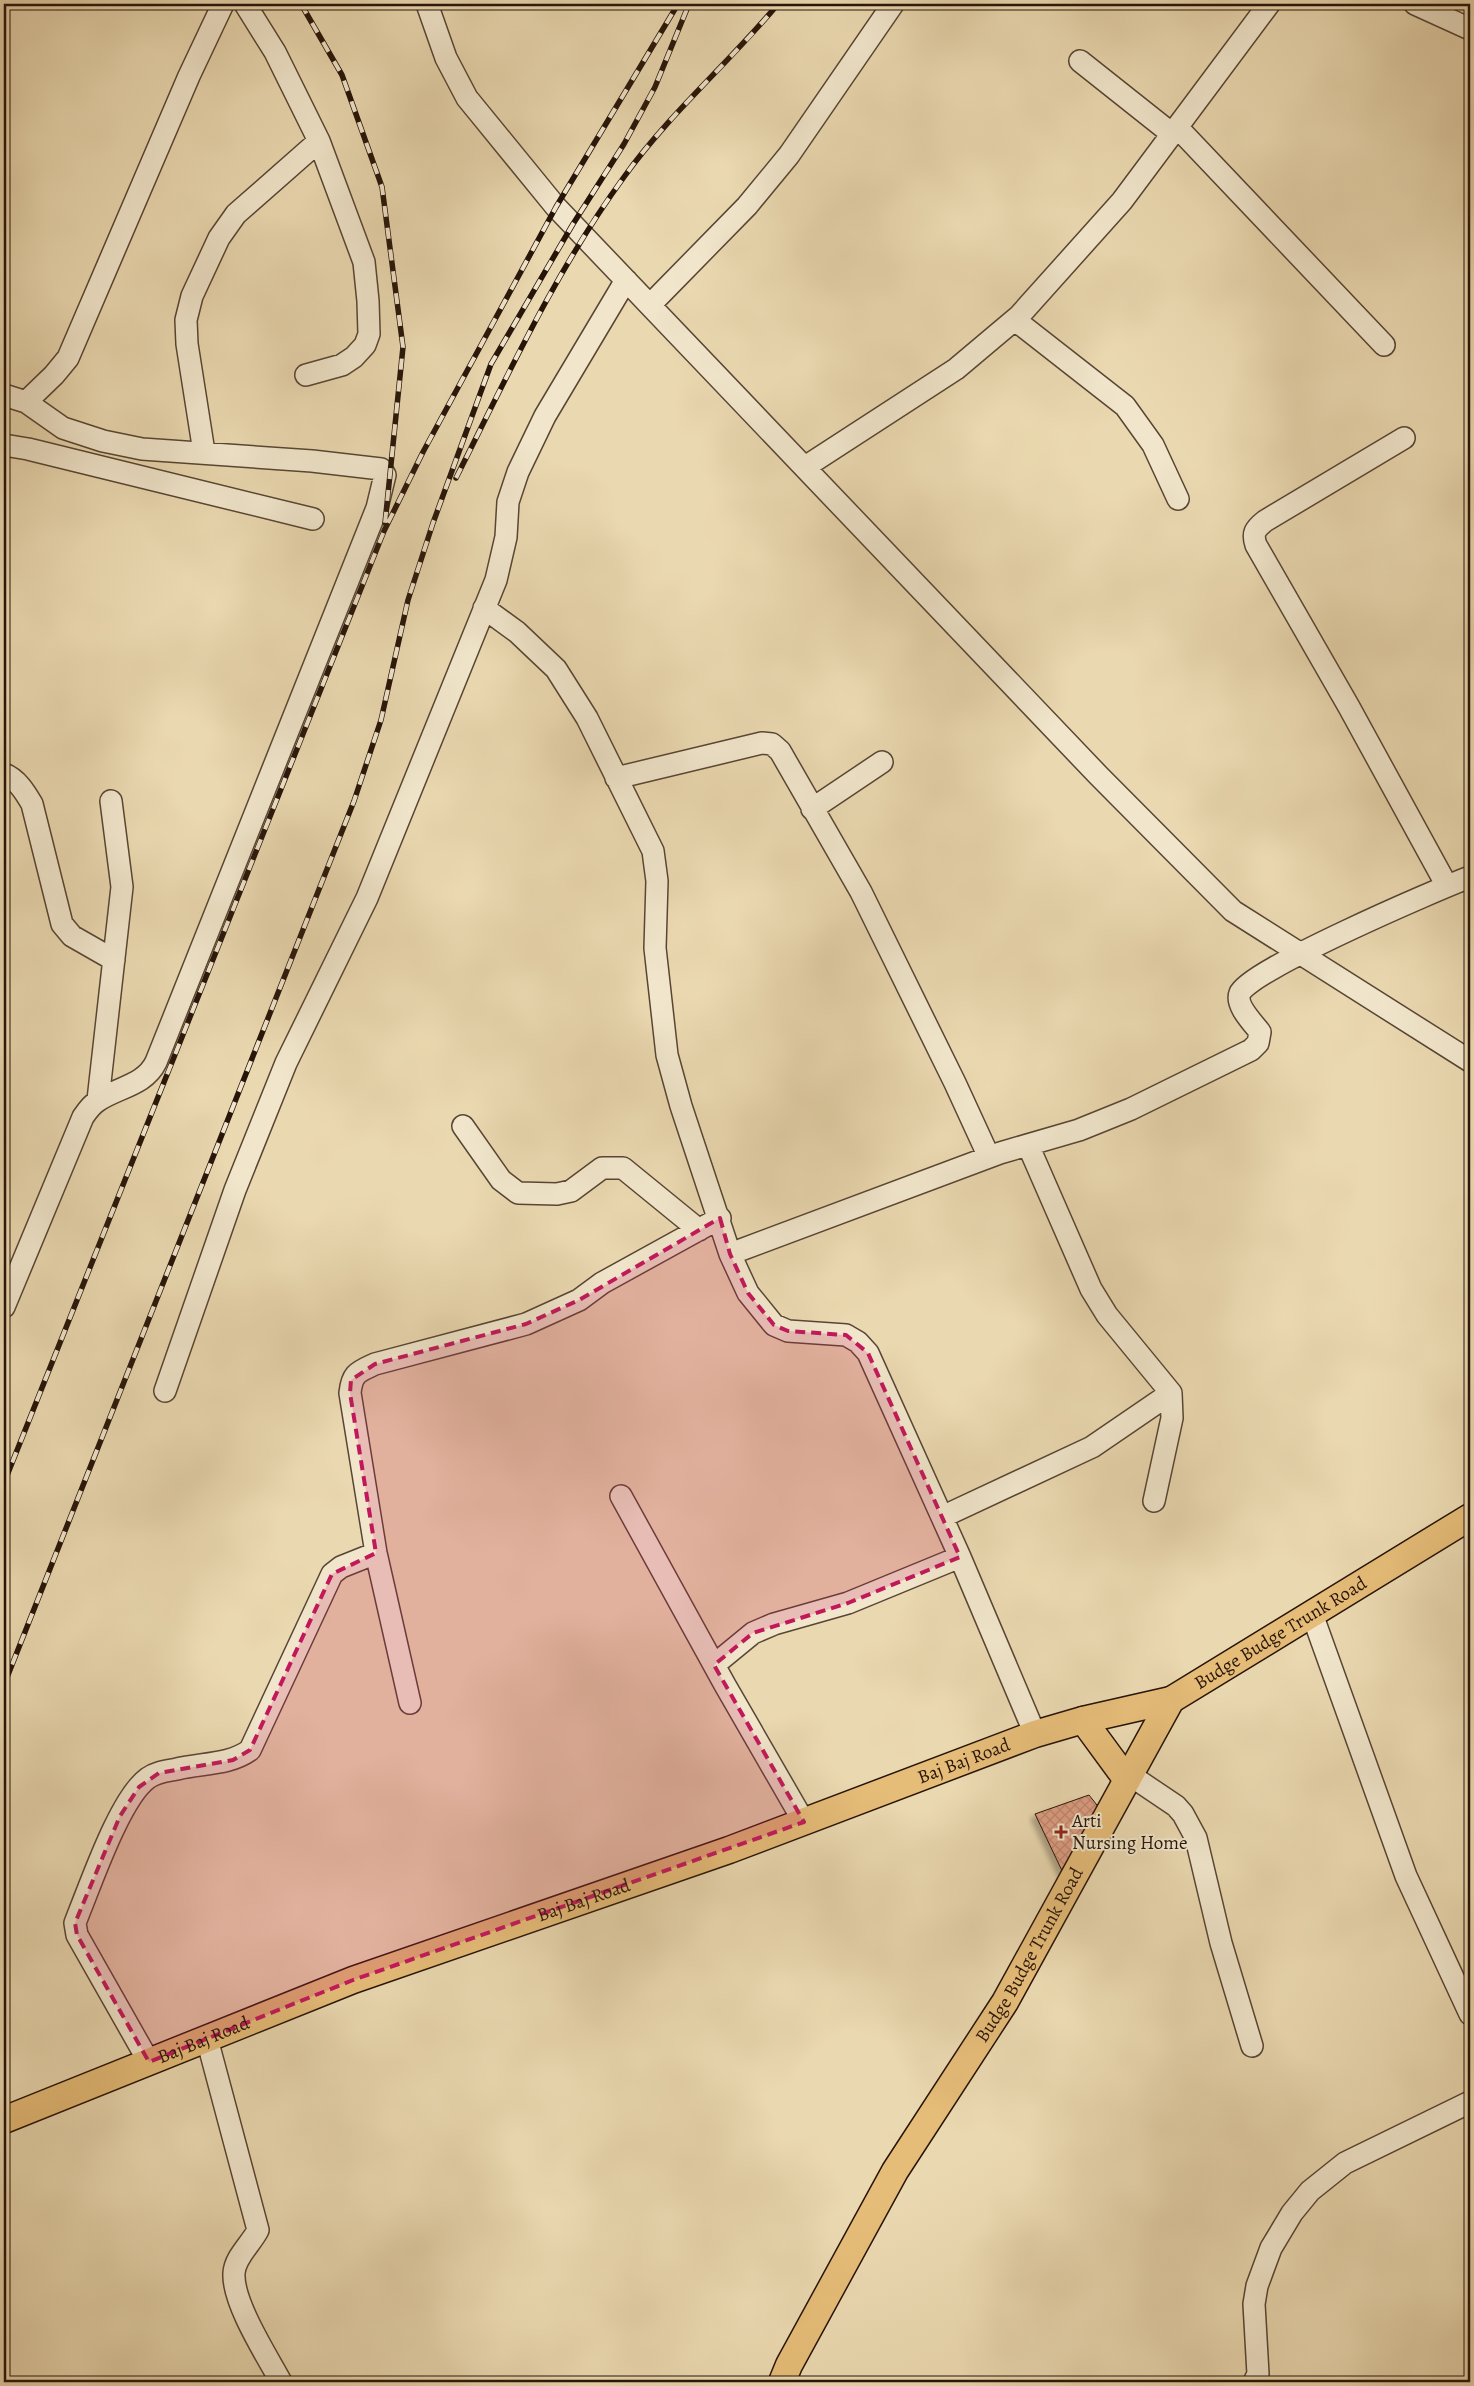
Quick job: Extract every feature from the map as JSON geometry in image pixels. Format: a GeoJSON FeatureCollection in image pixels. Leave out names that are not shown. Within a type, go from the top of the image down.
{"type":"FeatureCollection","features":[{"type":"Feature","properties":{"kind":"main road","name":"Budge Budge Trunk Road"},"geometry":{"type":"LineString","coordinates":[[782,2382],[789,2365],[895,2171],[1005,2002],[1171,1700],[1470,1517]]}},
{"type":"Feature","properties":{"kind":"main road","name":"Baj Baj Road"},"geometry":{"type":"LineString","coordinates":[[4,2120],[353,1980],[730,1850],[1035,1734],[1083,1720],[1171,1700]]}},
{"type":"Feature","properties":{"kind":"main road"},"geometry":{"type":"LineString","coordinates":[[1083,1720],[1129,1778]]}},
{"type":"Feature","properties":{"kind":"street"},"geometry":{"type":"LineString","coordinates":[[26,402],[54,375],[68,358],[189,76],[224,4]]}},
{"type":"Feature","properties":{"kind":"street"},"geometry":{"type":"LineString","coordinates":[[245,4],[274,52],[319,141],[364,262],[369,334],[365,345],[354,357],[342,365],[306,375]]}},
{"type":"Feature","properties":{"kind":"street"},"geometry":{"type":"LineString","coordinates":[[427,4],[446,58],[467,98],[556,207],[1098,775],[1233,911],[1470,1061]]}},
{"type":"Feature","properties":{"kind":"street"},"geometry":{"type":"LineString","coordinates":[[650,305],[747,206],[788,155],[893,4]]}},
{"type":"Feature","properties":{"kind":"street"},"geometry":{"type":"LineString","coordinates":[[805,467],[956,369],[1015,320],[1122,202],[1269,4]]}},
{"type":"Feature","properties":{"kind":"street"},"geometry":{"type":"LineString","coordinates":[[1416,4],[1470,29]]}},
{"type":"Feature","properties":{"kind":"street"},"geometry":{"type":"LineString","coordinates":[[1080,61],[1175,130],[1384,345]]}},
{"type":"Feature","properties":{"kind":"street"},"geometry":{"type":"LineString","coordinates":[[204,452],[187,344],[186,320],[192,296],[219,238],[236,214],[319,141]]}},
{"type":"Feature","properties":{"kind":"street"},"geometry":{"type":"LineString","coordinates":[[165,1391],[235,1190],[283,1072],[367,898],[496,580],[506,536],[508,502],[518,472],[545,416],[626,280]]}},
{"type":"Feature","properties":{"kind":"street"},"geometry":{"type":"LineString","coordinates":[[1015,320],[1125,406],[1153,445],[1178,499]]}},
{"type":"Feature","properties":{"kind":"street"},"geometry":{"type":"LineString","coordinates":[[4,395],[26,402],[63,428],[103,441],[142,449],[204,452],[381,469],[385,475],[376,508],[152,1071],[142,1079],[98,1100],[83,1117],[4,1307]]}},
{"type":"Feature","properties":{"kind":"street"},"geometry":{"type":"LineString","coordinates":[[1404,438],[1264,521],[1255,530],[1253,536],[1256,545],[1447,886]]}},
{"type":"Feature","properties":{"kind":"street"},"geometry":{"type":"LineString","coordinates":[[4,445],[28,449],[314,519]]}},
{"type":"Feature","properties":{"kind":"street"},"geometry":{"type":"LineString","coordinates":[[484,608],[517,632],[556,669],[587,718],[653,851],[657,881],[655,948],[667,1055],[681,1106],[720,1218],[730,1254],[748,1293],[774,1325],[788,1331],[846,1335],[858,1342],[868,1353],[960,1557],[1035,1734]]}},
{"type":"Feature","properties":{"kind":"street"},"geometry":{"type":"LineString","coordinates":[[616,778],[762,743],[772,744],[780,751],[861,892],[990,1157]]}},
{"type":"Feature","properties":{"kind":"street"},"geometry":{"type":"LineString","coordinates":[[812,809],[882,762]]}},
{"type":"Feature","properties":{"kind":"street"},"geometry":{"type":"LineString","coordinates":[[4,774],[11,776],[24,790],[32,804],[62,924],[72,936],[114,960]]}},
{"type":"Feature","properties":{"kind":"street"},"geometry":{"type":"LineString","coordinates":[[98,1100],[122,887],[111,801]]}},
{"type":"Feature","properties":{"kind":"street"},"geometry":{"type":"LineString","coordinates":[[730,1254],[990,1157],[1078,1130],[1131,1109],[1251,1050],[1258,1043],[1260,1032],[1240,1004],[1239,994],[1245,985],[1300,953],[1470,877]]}},
{"type":"Feature","properties":{"kind":"street"},"geometry":{"type":"LineString","coordinates":[[463,1126],[501,1180],[518,1193],[557,1194],[571,1191],[602,1168],[623,1168],[699,1230]]}},
{"type":"Feature","properties":{"kind":"street"},"geometry":{"type":"LineString","coordinates":[[1028,1145],[1091,1289],[1107,1315],[1171,1394],[1172,1418],[1154,1501]]}},
{"type":"Feature","properties":{"kind":"street"},"geometry":{"type":"LineString","coordinates":[[410,1703],[376,1553],[350,1393],[351,1380],[357,1373],[375,1364],[526,1324],[579,1300],[602,1283],[720,1218]]}},
{"type":"Feature","properties":{"kind":"street"},"geometry":{"type":"LineString","coordinates":[[942,1517],[1092,1447],[1171,1394]]}},
{"type":"Feature","properties":{"kind":"street"},"geometry":{"type":"LineString","coordinates":[[621,1496],[714,1665],[804,1822]]}},
{"type":"Feature","properties":{"kind":"street"},"geometry":{"type":"LineString","coordinates":[[149,2062],[77,1935],[75,1923],[120,1816],[139,1787],[153,1776],[194,1765],[233,1760],[250,1750],[332,1574],[341,1567],[376,1553]]}},
{"type":"Feature","properties":{"kind":"street"},"geometry":{"type":"LineString","coordinates":[[714,1665],[753,1633],[774,1624],[848,1603],[960,1557]]}},
{"type":"Feature","properties":{"kind":"street"},"geometry":{"type":"LineString","coordinates":[[1312,1614],[1406,1876],[1470,2014]]}},
{"type":"Feature","properties":{"kind":"street"},"geometry":{"type":"LineString","coordinates":[[1129,1778],[1176,1806],[1183,1814],[1196,1838],[1221,1943],[1252,2046]]}},
{"type":"Feature","properties":{"kind":"street"},"geometry":{"type":"LineString","coordinates":[[207,2039],[258,2230],[252,2243],[240,2257],[234,2273],[238,2300],[280,2382]]}},
{"type":"Feature","properties":{"kind":"street"},"geometry":{"type":"LineString","coordinates":[[1254,2382],[1258,2374],[1254,2304],[1257,2286],[1271,2248],[1292,2212],[1310,2191],[1345,2164],[1470,2102]]}},
{"type":"Feature","properties":{"kind":"highlighted area"},"geometry":{"type":"Polygon","coordinates":[[[720,1218],[730,1254],[748,1293],[774,1325],[788,1331],[846,1335],[868,1353],[960,1557],[848,1603],[753,1633],[714,1665],[804,1822],[353,1980],[149,2062],[77,1935],[75,1923],[120,1816],[139,1787],[159,1773],[233,1760],[250,1750],[332,1574],[376,1553],[350,1393],[351,1380],[375,1364],[526,1324],[579,1300],[720,1218]]]}},
{"type":"Feature","properties":{"kind":"building"},"geometry":{"type":"Polygon","coordinates":[[[1089,1795],[1104,1814],[1065,1877],[1035,1814],[1089,1795]]]}},
{"type":"Feature","properties":{"kind":"railway"},"geometry":{"type":"LineString","coordinates":[[301,4],[342,75],[382,187],[403,347],[385,523]]}},
{"type":"Feature","properties":{"kind":"railway"},"geometry":{"type":"LineString","coordinates":[[4,1483],[384,531],[423,452],[556,207],[678,4]]}},
{"type":"Feature","properties":{"kind":"railway"},"geometry":{"type":"LineString","coordinates":[[4,1685],[354,801],[381,720],[408,600],[433,523],[491,364],[573,224],[624,144],[655,87],[689,4]]}},
{"type":"Feature","properties":{"kind":"railway"},"geometry":{"type":"LineString","coordinates":[[456,478],[534,324],[599,212],[660,132],[778,4]]}},
{"type":"Feature","properties":{"kind":"place","name":"Arti Nursing Home"},"geometry":{"type":"Point","coordinates":[1061,1832]}}]}
